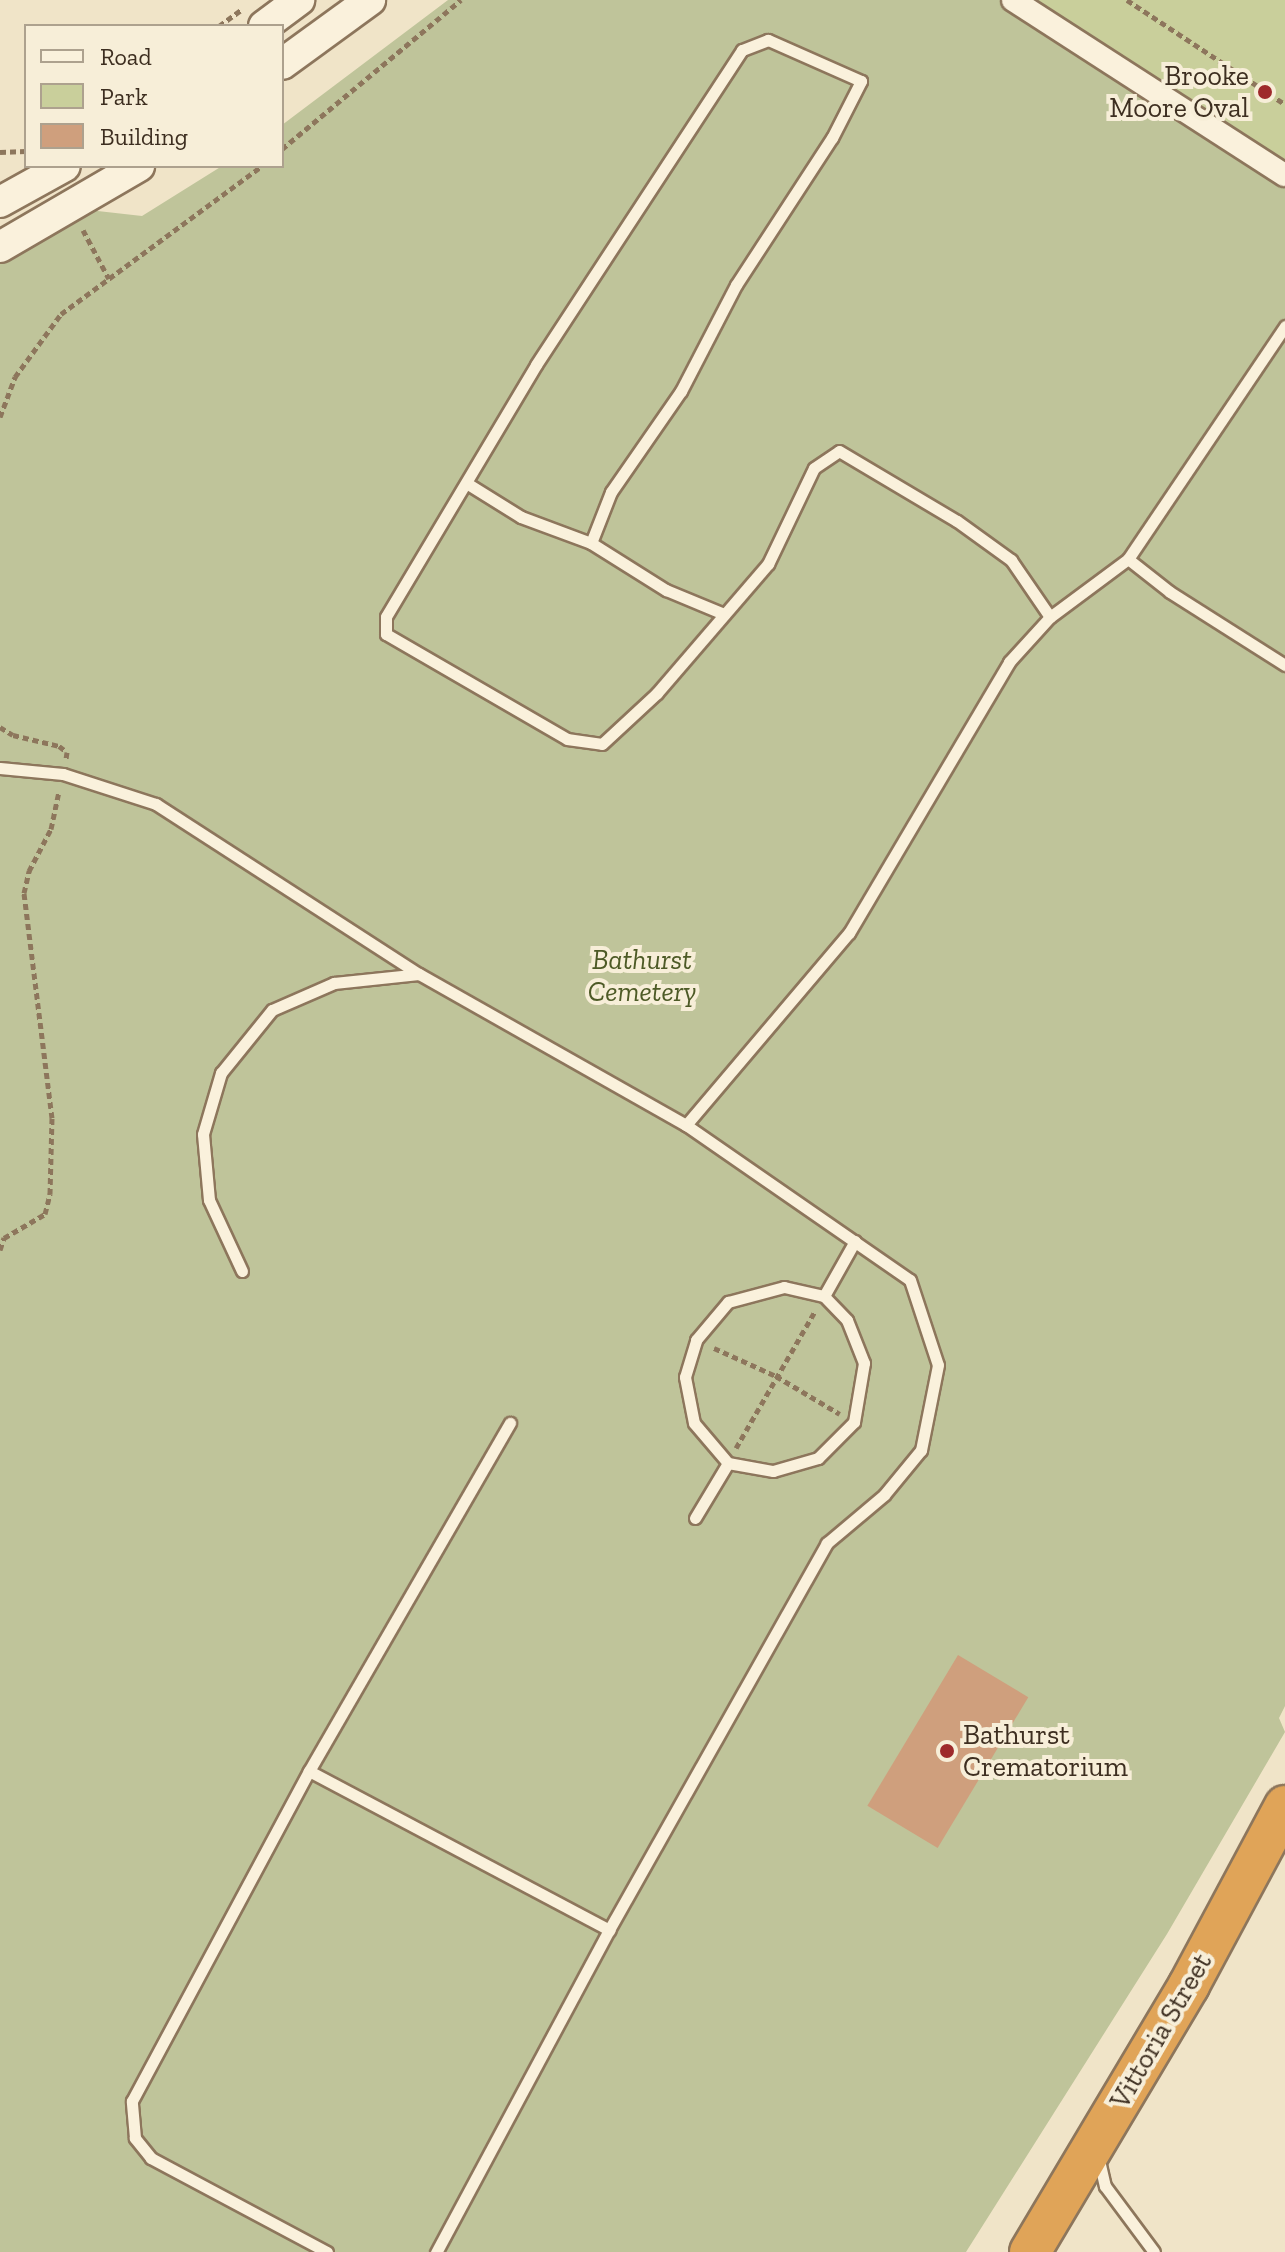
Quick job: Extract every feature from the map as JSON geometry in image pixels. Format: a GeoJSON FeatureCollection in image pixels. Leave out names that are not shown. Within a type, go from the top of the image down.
{"type":"FeatureCollection","features":[{"type":"Feature","properties":{"kind":"highway","name":"Vittoria Street"},"geometry":{"type":"LineString","coordinates":[[1030,2252],[1189,1985],[1285,1806]]}},
{"type":"Feature","properties":{"kind":"main road"},"geometry":{"type":"LineString","coordinates":[[267,24],[299,0]]}},
{"type":"Feature","properties":{"kind":"main road"},"geometry":{"type":"LineString","coordinates":[[284,63],[370,0]]}},
{"type":"Feature","properties":{"kind":"main road"},"geometry":{"type":"LineString","coordinates":[[0,247],[136,168]]}},
{"type":"Feature","properties":{"kind":"main road"},"geometry":{"type":"LineString","coordinates":[[0,179],[59,170]]}},
{"type":"Feature","properties":{"kind":"main road"},"geometry":{"type":"LineString","coordinates":[[0,202],[59,170]]}},
{"type":"Feature","properties":{"kind":"street"},"geometry":{"type":"LineString","coordinates":[[1013,0],[1285,175]]}},
{"type":"Feature","properties":{"kind":"lane"},"geometry":{"type":"LineString","coordinates":[[591,543],[611,492],[681,391],[736,285],[832,138],[861,81],[768,40],[742,50],[536,365],[468,484],[450,508],[386,617],[386,634],[567,739],[602,744],[657,693],[768,564],[814,468],[839,451],[957,521],[1011,560],[1050,617]]}},
{"type":"Feature","properties":{"kind":"lane"},"geometry":{"type":"LineString","coordinates":[[686,1125],[849,933],[1009,662],[1050,617],[1128,559],[1285,326]]}},
{"type":"Feature","properties":{"kind":"lane"},"geometry":{"type":"LineString","coordinates":[[468,484],[521,517],[591,543],[666,590],[724,614]]}},
{"type":"Feature","properties":{"kind":"lane"},"geometry":{"type":"LineString","coordinates":[[1128,559],[1170,592],[1285,665]]}},
{"type":"Feature","properties":{"kind":"lane"},"geometry":{"type":"LineString","coordinates":[[0,768],[63,774],[156,804],[419,974],[686,1125],[910,1280],[938,1365],[921,1450],[884,1495],[827,1543],[609,1930],[436,2252]]}},
{"type":"Feature","properties":{"kind":"lane"},"geometry":{"type":"LineString","coordinates":[[242,1271],[209,1200],[203,1134],[221,1073],[272,1010],[334,983],[419,974]]}},
{"type":"Feature","properties":{"kind":"lane"},"geometry":{"type":"LineString","coordinates":[[824,1296],[855,1241]]}},
{"type":"Feature","properties":{"kind":"lane"},"geometry":{"type":"LineString","coordinates":[[784,1287],[824,1296],[847,1320],[864,1363],[854,1422],[818,1458],[773,1471],[728,1463],[694,1423],[685,1377],[696,1340],[728,1302],[784,1287]]}},
{"type":"Feature","properties":{"kind":"lane"},"geometry":{"type":"LineString","coordinates":[[327,2252],[151,2158],[135,2138],[132,2101],[309,1771],[510,1423]]}},
{"type":"Feature","properties":{"kind":"lane"},"geometry":{"type":"LineString","coordinates":[[695,1518],[728,1463]]}},
{"type":"Feature","properties":{"kind":"lane"},"geometry":{"type":"LineString","coordinates":[[309,1771],[609,1930]]}},
{"type":"Feature","properties":{"kind":"lane"},"geometry":{"type":"LineString","coordinates":[[1095,2144],[1105,2186],[1154,2252]]}},
{"type":"Feature","properties":{"kind":"path"},"geometry":{"type":"LineString","coordinates":[[284,147],[461,0]]}},
{"type":"Feature","properties":{"kind":"path"},"geometry":{"type":"LineString","coordinates":[[1127,0],[1285,104]]}},
{"type":"Feature","properties":{"kind":"path"},"geometry":{"type":"LineString","coordinates":[[0,152],[24,151]]}},
{"type":"Feature","properties":{"kind":"path"},"geometry":{"type":"LineString","coordinates":[[0,417],[15,377],[61,314],[259,168]]}},
{"type":"Feature","properties":{"kind":"path"},"geometry":{"type":"LineString","coordinates":[[0,727],[13,735],[59,746],[67,752],[51,829],[29,871],[24,893],[52,1118],[50,1194],[45,1214],[4,1238],[0,1250]]}},
{"type":"Feature","properties":{"kind":"path"},"geometry":{"type":"LineString","coordinates":[[728,1463],[824,1296]]}},
{"type":"Feature","properties":{"kind":"path"},"geometry":{"type":"LineString","coordinates":[[696,1340],[776,1376],[854,1422]]}},
{"type":"Feature","properties":{"kind":"green space","name":"Bathurst Cemetery"},"geometry":{"type":"Polygon","coordinates":[[[448,0],[1020,0],[1285,175],[1285,1706],[1279,1718],[1285,1732],[1167,1934],[966,2252],[0,2252],[0,247],[71,208],[142,216],[219,168],[284,168],[284,123],[448,0]]]}},
{"type":"Feature","properties":{"kind":"green space"},"geometry":{"type":"Polygon","coordinates":[[[1020,0],[1285,0],[1285,175],[1020,0]]]}},
{"type":"Feature","properties":{"kind":"building","name":"Bathurst Crematorium"},"geometry":{"type":"Polygon","coordinates":[[[958,1655],[1028,1697],[938,1848],[867,1806],[958,1655]]]}},
{"type":"Feature","properties":{"kind":"place","name":"Brooke Moore Oval"},"geometry":{"type":"Point","coordinates":[1265,92]}},
{"type":"Feature","properties":{"kind":"place","name":"Bathurst Crematorium"},"geometry":{"type":"Point","coordinates":[947,1751]}}]}
